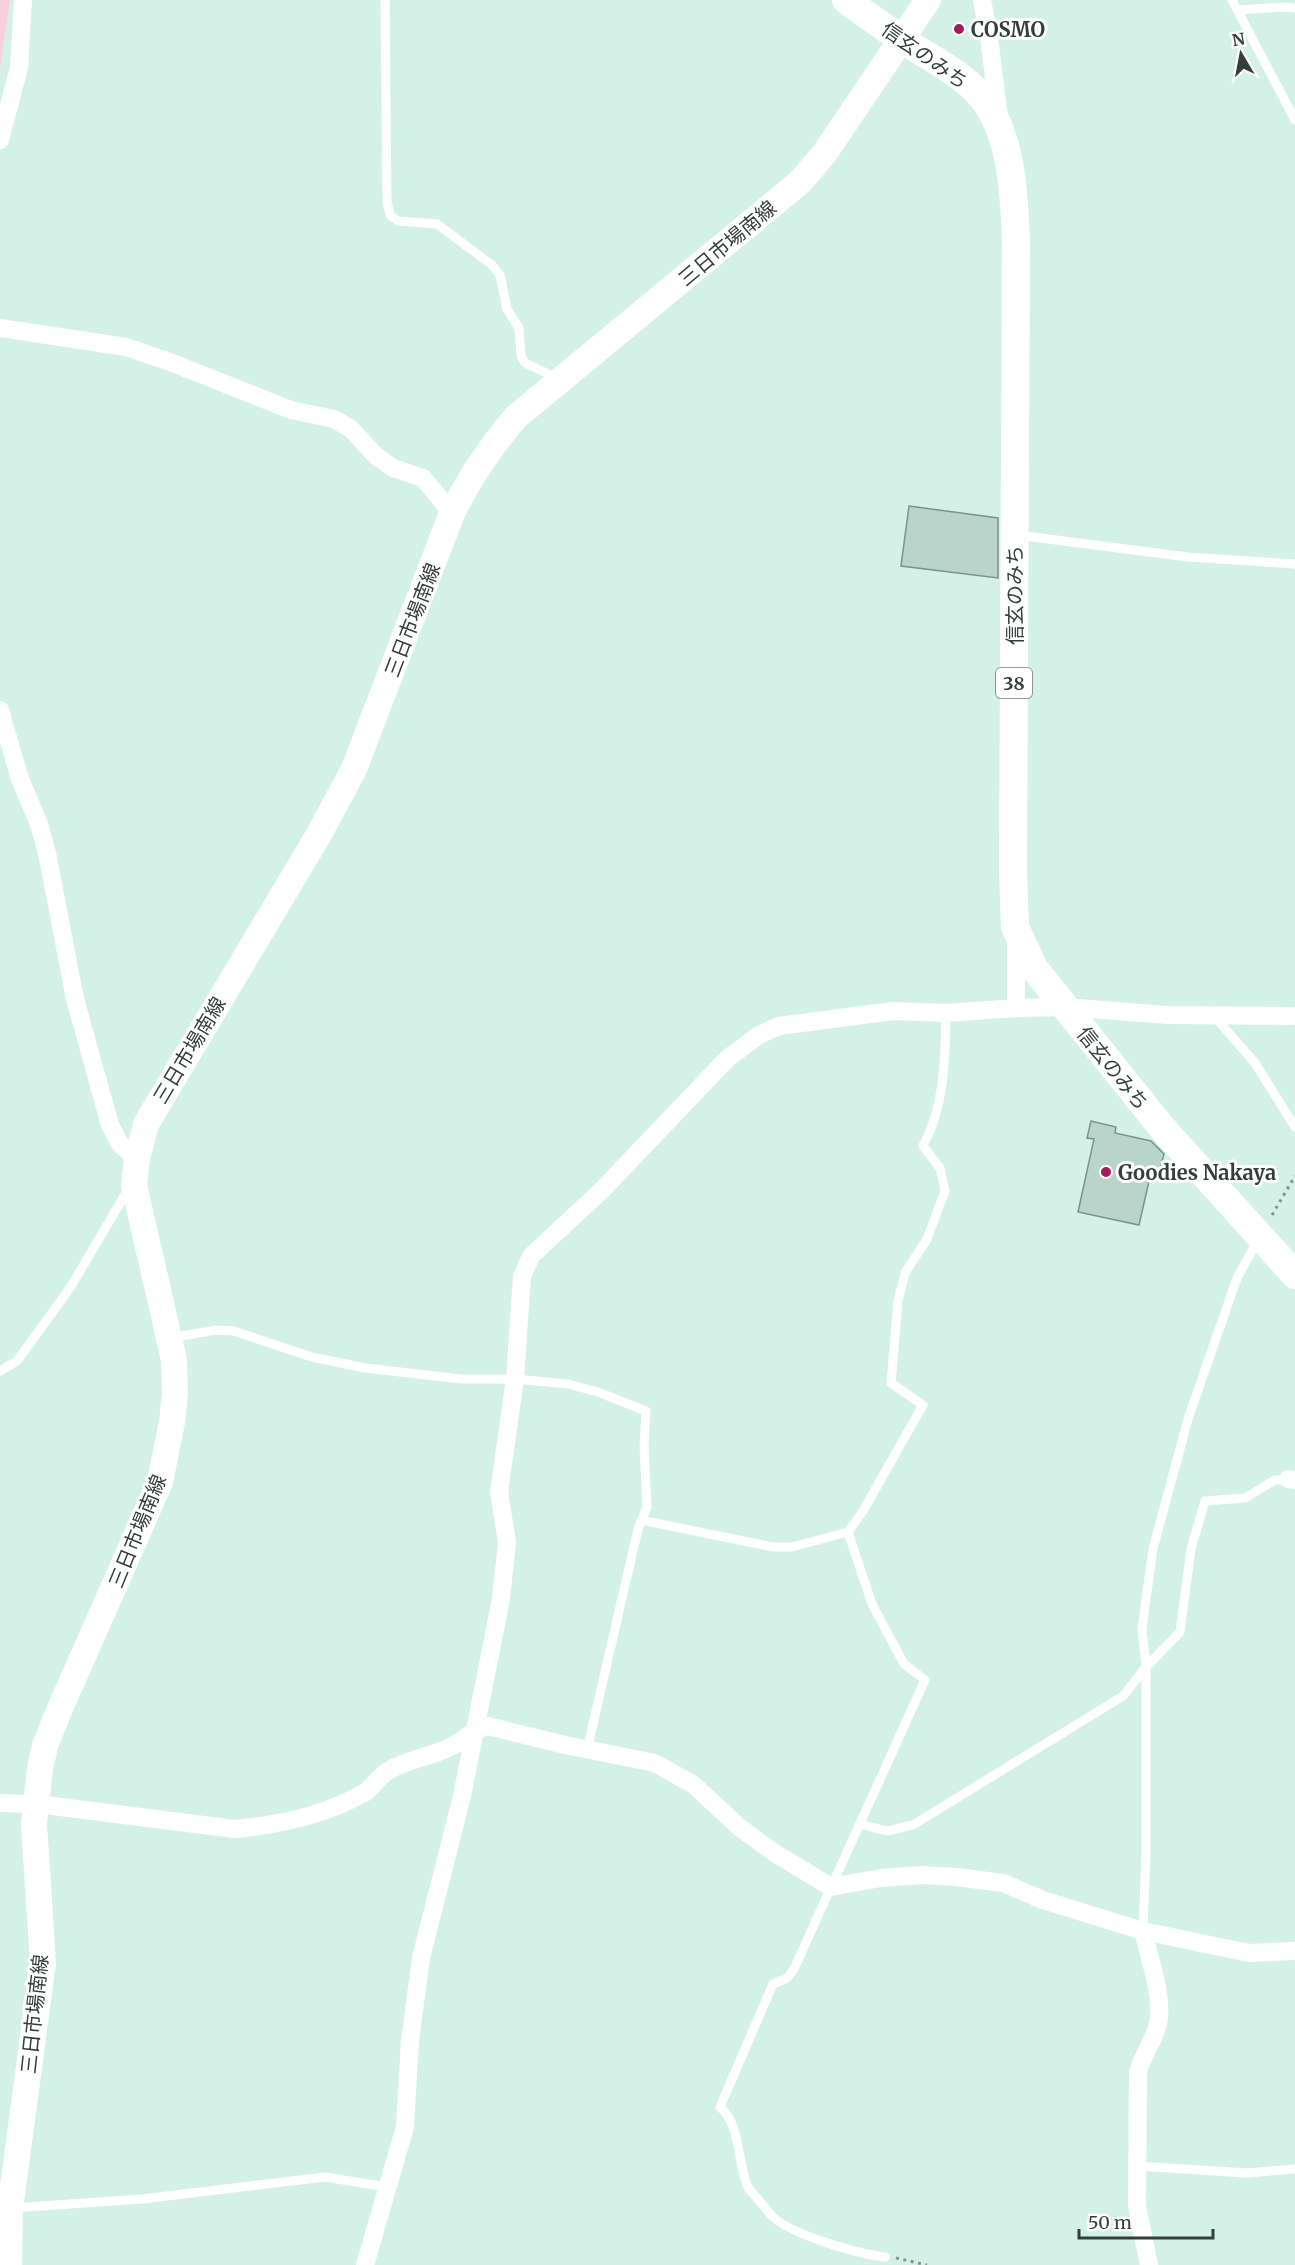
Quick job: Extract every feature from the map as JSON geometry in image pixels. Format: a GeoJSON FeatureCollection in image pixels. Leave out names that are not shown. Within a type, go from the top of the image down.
{"type":"FeatureCollection","features":[{"type":"Feature","properties":{"kind":"main road","name":"信玄のみち"},"geometry":{"type":"LineString","coordinates":[[846,0],[960,76],[980,95],[992,113],[1008,158],[1014,200],[1016,241],[1013,872],[1015,927],[1034,968],[1064,1007],[1164,1130],[1295,1275]]}},
{"type":"Feature","properties":{"kind":"main road","name":"三日市場南線"},"geometry":{"type":"LineString","coordinates":[[6,2251],[43,1964],[34,1824],[45,1746],[160,1482],[172,1422],[175,1394],[174,1360],[135,1185],[137,1159],[146,1124],[318,836],[354,769],[452,513],[471,476],[489,449],[516,417],[800,182],[824,154],[928,0]]}},
{"type":"Feature","properties":{"kind":"street"},"geometry":{"type":"LineString","coordinates":[[0,140],[19,68],[23,0]]}},
{"type":"Feature","properties":{"kind":"street"},"geometry":{"type":"LineString","coordinates":[[982,0],[989,38],[1000,133]]}},
{"type":"Feature","properties":{"kind":"street"},"geometry":{"type":"LineString","coordinates":[[0,328],[126,347],[291,410],[334,419],[351,429],[376,456],[393,468],[423,478],[452,513]]}},
{"type":"Feature","properties":{"kind":"street"},"geometry":{"type":"LineString","coordinates":[[0,710],[20,779],[39,824],[47,853],[75,999],[110,1125],[120,1144],[137,1159]]}},
{"type":"Feature","properties":{"kind":"street"},"geometry":{"type":"LineString","coordinates":[[1015,927],[1016,1008]]}},
{"type":"Feature","properties":{"kind":"street"},"geometry":{"type":"LineString","coordinates":[[365,2265],[405,2127],[410,2041],[421,1958],[462,1796],[501,1599],[507,1542],[499,1492],[515,1379],[522,1276],[531,1256],[602,1190],[728,1058],[759,1035],[779,1026],[893,1011],[946,1013],[1064,1007],[1168,1015],[1295,1016]]}},
{"type":"Feature","properties":{"kind":"street"},"geometry":{"type":"LineString","coordinates":[[0,1803],[36,1804],[235,1829],[260,1827],[304,1817],[352,1799],[367,1791],[386,1772],[403,1763],[459,1744],[475,1729],[488,1726],[587,1750],[655,1763],[694,1785],[740,1827],[773,1852],[831,1887],[881,1878],[923,1875],[968,1878],[1003,1883],[1043,1900],[1143,1931],[1249,1953],[1295,1951]]}},
{"type":"Feature","properties":{"kind":"street"},"geometry":{"type":"LineString","coordinates":[[1143,1931],[1160,2006],[1159,2021],[1154,2037],[1143,2054],[1138,2072],[1137,2206],[1149,2265]]}},
{"type":"Feature","properties":{"kind":"lane"},"geometry":{"type":"LineString","coordinates":[[386,0],[387,202],[390,215],[398,221],[437,224],[492,266],[500,275],[507,309],[519,328],[521,356],[525,363],[561,380]]}},
{"type":"Feature","properties":{"kind":"lane"},"geometry":{"type":"LineString","coordinates":[[1232,0],[1295,120]]}},
{"type":"Feature","properties":{"kind":"lane"},"geometry":{"type":"LineString","coordinates":[[1238,10],[1283,6],[1295,8]]}},
{"type":"Feature","properties":{"kind":"lane"},"geometry":{"type":"LineString","coordinates":[[1014,535],[1188,557],[1295,564]]}},
{"type":"Feature","properties":{"kind":"lane"},"geometry":{"type":"LineString","coordinates":[[641,1521],[773,1547],[792,1547],[848,1532],[862,1511],[923,1405],[891,1383],[898,1301],[905,1273],[927,1239],[945,1191],[940,1168],[923,1146],[932,1131],[942,1093],[946,1013]]}},
{"type":"Feature","properties":{"kind":"lane"},"geometry":{"type":"LineString","coordinates":[[1214,1015],[1255,1063],[1295,1127]]}},
{"type":"Feature","properties":{"kind":"lane"},"geometry":{"type":"LineString","coordinates":[[0,1371],[17,1361],[57,1306],[129,1188],[135,1185]]}},
{"type":"Feature","properties":{"kind":"lane"},"geometry":{"type":"LineString","coordinates":[[1143,1931],[1146,1839],[1146,1667],[1142,1628],[1156,1538],[1188,1419],[1237,1278],[1261,1235]]}},
{"type":"Feature","properties":{"kind":"lane"},"geometry":{"type":"LineString","coordinates":[[168,1338],[216,1330],[234,1331],[312,1357],[365,1368],[461,1379],[515,1379],[568,1384],[598,1392],[646,1411],[644,1446],[647,1507],[641,1521],[587,1750]]}},
{"type":"Feature","properties":{"kind":"lane"},"geometry":{"type":"LineString","coordinates":[[859,1824],[887,1831],[913,1825],[1123,1696],[1146,1667],[1180,1632],[1191,1549],[1205,1502],[1245,1498],[1275,1480],[1291,1479]]}},
{"type":"Feature","properties":{"kind":"lane"},"geometry":{"type":"LineString","coordinates":[[848,1532],[872,1604],[904,1664],[925,1680],[794,1969],[787,1978],[773,1984],[720,2107],[726,2112],[732,2125],[747,2186],[773,2217],[783,2224],[832,2245],[885,2257]]}},
{"type":"Feature","properties":{"kind":"lane"},"geometry":{"type":"LineString","coordinates":[[1137,2166],[1247,2173],[1295,2169]]}},
{"type":"Feature","properties":{"kind":"lane"},"geometry":{"type":"LineString","coordinates":[[10,2209],[142,2199],[325,2177],[387,2187]]}},
{"type":"Feature","properties":{"kind":"path"},"geometry":{"type":"LineString","coordinates":[[1261,1235],[1295,1176]]}},
{"type":"Feature","properties":{"kind":"path"},"geometry":{"type":"LineString","coordinates":[[885,2257],[927,2265]]}},
{"type":"Feature","properties":{"kind":"shaded area"},"geometry":{"type":"Polygon","coordinates":[[[0,0],[10,0],[0,67],[0,0]]]}},
{"type":"Feature","properties":{"kind":"building"},"geometry":{"type":"Polygon","coordinates":[[[909,506],[998,518],[998,578],[901,566],[909,506]]]}},
{"type":"Feature","properties":{"kind":"building"},"geometry":{"type":"Polygon","coordinates":[[[1091,1121],[1116,1127],[1115,1133],[1151,1141],[1164,1154],[1160,1169],[1152,1168],[1139,1225],[1078,1212],[1094,1139],[1087,1138],[1091,1121]]]}},
{"type":"Feature","properties":{"kind":"place","name":"COSMO"},"geometry":{"type":"Point","coordinates":[959,29]}},
{"type":"Feature","properties":{"kind":"place","name":"Goodies Nakaya"},"geometry":{"type":"Point","coordinates":[1106,1172]}}]}
